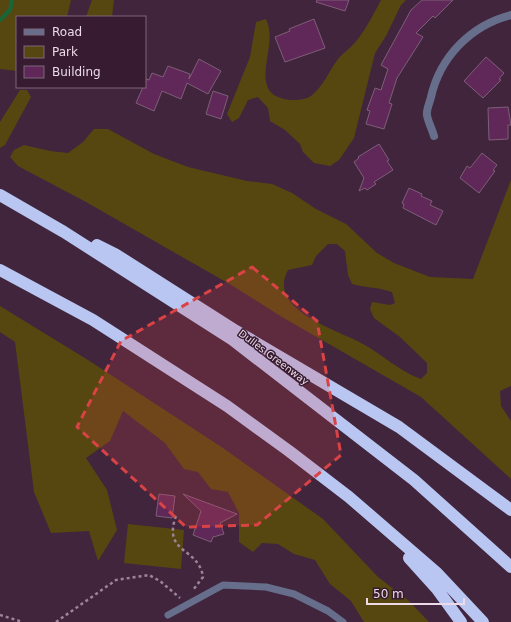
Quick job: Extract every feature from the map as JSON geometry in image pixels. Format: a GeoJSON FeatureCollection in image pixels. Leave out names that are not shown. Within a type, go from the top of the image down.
{"type":"FeatureCollection","features":[{"type":"Feature","properties":{"kind":"highway"},"geometry":{"type":"LineString","coordinates":[[4,198],[115,254],[236,331],[399,427],[511,510]]}},
{"type":"Feature","properties":{"kind":"highway","name":"Dulles Greenway"},"geometry":{"type":"LineString","coordinates":[[4,198],[64,232],[233,340],[414,480],[511,567]]}},
{"type":"Feature","properties":{"kind":"highway"},"geometry":{"type":"LineString","coordinates":[[0,270],[92,320],[227,406],[349,497],[437,573],[484,622]]}},
{"type":"Feature","properties":{"kind":"highway"},"geometry":{"type":"LineString","coordinates":[[379,524],[437,589],[461,622]]}},
{"type":"Feature","properties":{"kind":"street"},"geometry":{"type":"LineString","coordinates":[[434,136],[427,114],[435,80],[443,64],[468,36],[484,25],[511,15]]}},
{"type":"Feature","properties":{"kind":"lane"},"geometry":{"type":"LineString","coordinates":[[168,615],[223,585],[266,587],[294,594],[328,611],[342,622]]}},
{"type":"Feature","properties":{"kind":"path"},"geometry":{"type":"LineString","coordinates":[[176,516],[172,528],[172,536],[179,546],[202,568],[203,577],[190,594]]}},
{"type":"Feature","properties":{"kind":"path"},"geometry":{"type":"LineString","coordinates":[[56,622],[116,580],[134,576],[149,575],[185,600]]}},
{"type":"Feature","properties":{"kind":"path"},"geometry":{"type":"LineString","coordinates":[[0,615],[23,622]]}},
{"type":"Feature","properties":{"kind":"highlighted area"},"geometry":{"type":"Polygon","coordinates":[[[252,267],[317,321],[341,455],[257,525],[186,527],[77,427],[121,341],[252,267]]]}},
{"type":"Feature","properties":{"kind":"green space"},"geometry":{"type":"Polygon","coordinates":[[[0,0],[71,0],[67,16],[16,16],[16,71],[0,69],[0,0]]]}},
{"type":"Feature","properties":{"kind":"green space"},"geometry":{"type":"Polygon","coordinates":[[[92,0],[114,0],[112,16],[86,16],[92,0]]]}},
{"type":"Feature","properties":{"kind":"green space"},"geometry":{"type":"Polygon","coordinates":[[[381,0],[406,0],[401,5],[386,36],[375,53],[354,138],[339,160],[330,166],[314,163],[303,152],[300,144],[285,130],[270,121],[268,108],[258,97],[248,100],[239,118],[232,122],[227,114],[250,57],[256,22],[266,19],[269,28],[270,37],[265,75],[269,90],[272,94],[283,99],[301,100],[311,96],[319,88],[338,59],[358,39],[381,0]]]}},
{"type":"Feature","properties":{"kind":"green space"},"geometry":{"type":"Polygon","coordinates":[[[20,90],[27,90],[31,97],[5,145],[0,148],[0,122],[20,90]]]}},
{"type":"Feature","properties":{"kind":"green space"},"geometry":{"type":"Polygon","coordinates":[[[94,129],[108,129],[154,154],[188,167],[247,181],[272,184],[292,193],[316,209],[346,224],[377,253],[394,263],[430,277],[473,279],[511,180],[511,386],[500,391],[501,406],[511,421],[511,479],[421,397],[282,317],[233,286],[86,202],[18,166],[10,157],[14,150],[24,145],[50,151],[68,153],[83,142],[94,129]],[[328,244],[316,256],[312,265],[288,270],[284,284],[287,296],[295,307],[308,317],[363,344],[405,372],[421,379],[427,373],[427,363],[400,337],[374,318],[370,309],[372,302],[390,305],[395,303],[392,292],[352,284],[348,275],[345,251],[337,244],[328,244]]]}},
{"type":"Feature","properties":{"kind":"green space"},"geometry":{"type":"Polygon","coordinates":[[[0,306],[88,360],[223,448],[323,519],[378,577],[409,601],[429,622],[364,622],[351,601],[330,584],[315,560],[294,554],[278,544],[262,543],[253,552],[239,542],[239,513],[228,492],[211,489],[198,472],[184,469],[165,443],[123,411],[110,441],[86,458],[107,490],[117,530],[98,561],[89,531],[51,533],[34,492],[15,342],[0,332],[0,306]]]}},
{"type":"Feature","properties":{"kind":"green space"},"geometry":{"type":"Polygon","coordinates":[[[128,524],[184,530],[181,569],[124,563],[128,524]]]}},
{"type":"Feature","properties":{"kind":"building"},"geometry":{"type":"Polygon","coordinates":[[[317,0],[349,0],[345,11],[316,2],[317,0]]]}},
{"type":"Feature","properties":{"kind":"building"},"geometry":{"type":"Polygon","coordinates":[[[422,0],[453,0],[435,18],[433,16],[416,33],[423,37],[397,78],[389,103],[392,104],[384,129],[366,124],[370,111],[367,110],[375,88],[381,90],[388,69],[381,65],[411,10],[422,0]]]}},
{"type":"Feature","properties":{"kind":"building"},"geometry":{"type":"Polygon","coordinates":[[[314,19],[325,48],[285,62],[275,37],[290,31],[289,29],[314,19]]]}},
{"type":"Feature","properties":{"kind":"building"},"geometry":{"type":"Polygon","coordinates":[[[486,57],[504,73],[499,79],[501,80],[483,98],[464,81],[486,57]]]}},
{"type":"Feature","properties":{"kind":"building"},"geometry":{"type":"Polygon","coordinates":[[[199,59],[221,71],[208,94],[187,83],[181,99],[162,91],[154,111],[136,103],[143,88],[146,88],[146,79],[149,80],[152,73],[163,77],[168,66],[190,74],[189,79],[199,59]]]}},
{"type":"Feature","properties":{"kind":"building"},"geometry":{"type":"Polygon","coordinates":[[[213,91],[228,96],[221,119],[206,114],[213,91]]]}},
{"type":"Feature","properties":{"kind":"building"},"geometry":{"type":"Polygon","coordinates":[[[508,107],[511,125],[508,125],[508,139],[489,140],[488,108],[508,107]]]}},
{"type":"Feature","properties":{"kind":"building"},"geometry":{"type":"Polygon","coordinates":[[[379,144],[389,160],[387,161],[393,170],[374,182],[376,184],[367,190],[365,188],[359,191],[364,178],[354,162],[359,158],[358,157],[379,144]]]}},
{"type":"Feature","properties":{"kind":"building"},"geometry":{"type":"Polygon","coordinates":[[[482,153],[497,165],[493,170],[495,171],[479,193],[460,178],[467,166],[470,168],[482,153]]]}},
{"type":"Feature","properties":{"kind":"building"},"geometry":{"type":"Polygon","coordinates":[[[409,188],[432,201],[430,205],[443,211],[436,225],[403,208],[404,204],[402,203],[409,188]]]}},
{"type":"Feature","properties":{"kind":"building"},"geometry":{"type":"Polygon","coordinates":[[[159,494],[175,496],[172,518],[156,516],[159,494]]]}},
{"type":"Feature","properties":{"kind":"building"},"geometry":{"type":"Polygon","coordinates":[[[183,494],[237,514],[220,523],[224,534],[213,537],[211,542],[193,535],[201,511],[183,494]]]}},
{"type":"Feature","properties":{"kind":"waterway"},"geometry":{"type":"LineString","coordinates":[[0,20],[10,10],[12,0]]}}]}
